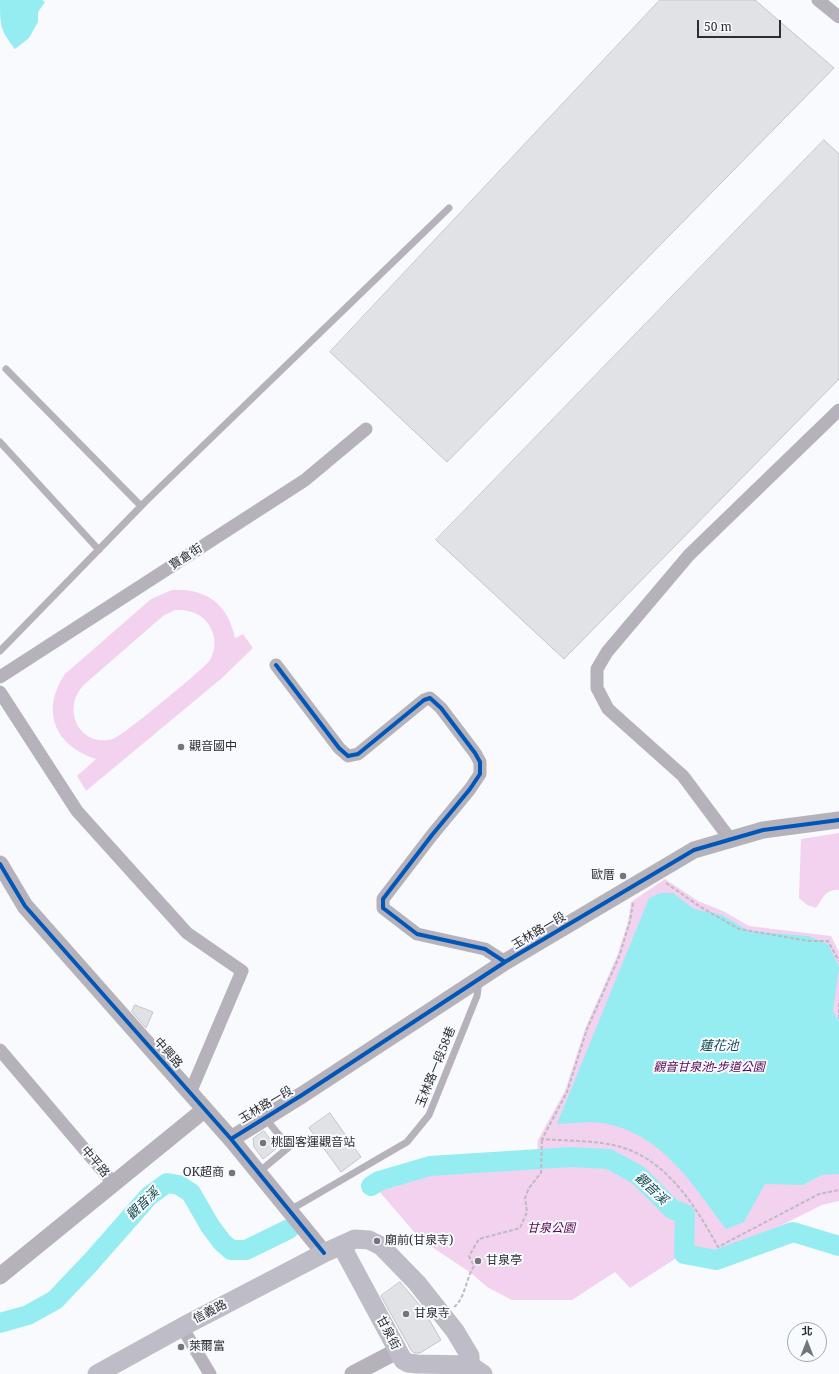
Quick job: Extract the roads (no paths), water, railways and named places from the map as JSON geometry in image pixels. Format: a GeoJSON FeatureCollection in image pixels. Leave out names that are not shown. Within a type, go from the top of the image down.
{"type":"FeatureCollection","features":[{"type":"Feature","properties":{"kind":"main road","name":"甘泉街"},"geometry":{"type":"LineString","coordinates":[[324,1253],[355,1239],[369,1240],[382,1246],[417,1283],[444,1315],[470,1356],[477,1371]]}},
{"type":"Feature","properties":{"kind":"main road","name":"甘泉街"},"geometry":{"type":"LineString","coordinates":[[341,1245],[403,1360],[408,1363],[477,1371]]}},
{"type":"Feature","properties":{"kind":"main road","name":"信義路"},"geometry":{"type":"LineString","coordinates":[[97,1374],[182,1327],[324,1253]]}},
{"type":"Feature","properties":{"kind":"street"},"geometry":{"type":"LineString","coordinates":[[818,0],[839,17]]}},
{"type":"Feature","properties":{"kind":"street"},"geometry":{"type":"LineString","coordinates":[[730,839],[683,776],[608,709],[597,688],[597,669],[607,652],[690,555],[839,410]]}},
{"type":"Feature","properties":{"kind":"street","name":"寶倉街"},"geometry":{"type":"LineString","coordinates":[[0,677],[305,480],[366,429]]}},
{"type":"Feature","properties":{"kind":"street"},"geometry":{"type":"LineString","coordinates":[[276,665],[339,748],[348,756],[358,754],[424,700],[430,698],[441,708],[480,762],[480,774],[470,789],[432,835],[383,899],[383,908],[417,934],[485,949],[505,962]]}},
{"type":"Feature","properties":{"kind":"street"},"geometry":{"type":"LineString","coordinates":[[0,692],[77,811],[188,933],[242,971],[190,1093]]}},
{"type":"Feature","properties":{"kind":"street","name":"玉林路一段"},"geometry":{"type":"LineString","coordinates":[[231,1139],[505,962],[694,850],[763,830],[839,820]]}},
{"type":"Feature","properties":{"kind":"street","name":"中興路"},"geometry":{"type":"LineString","coordinates":[[0,864],[4,883],[231,1139],[324,1253]]}},
{"type":"Feature","properties":{"kind":"street","name":"中平路"},"geometry":{"type":"LineString","coordinates":[[0,1050],[114,1184],[204,1110]]}},
{"type":"Feature","properties":{"kind":"street"},"geometry":{"type":"LineString","coordinates":[[0,1276],[114,1184]]}},
{"type":"Feature","properties":{"kind":"street"},"geometry":{"type":"LineString","coordinates":[[182,1327],[210,1374]]}},
{"type":"Feature","properties":{"kind":"street"},"geometry":{"type":"LineString","coordinates":[[353,1374],[397,1351]]}},
{"type":"Feature","properties":{"kind":"lane"},"geometry":{"type":"LineString","coordinates":[[0,651],[141,506],[449,208]]}},
{"type":"Feature","properties":{"kind":"lane"},"geometry":{"type":"LineString","coordinates":[[6,369],[141,506]]}},
{"type":"Feature","properties":{"kind":"lane"},"geometry":{"type":"LineString","coordinates":[[0,442],[99,550]]}},
{"type":"Feature","properties":{"kind":"lane","name":"玉林路一段58巷"},"geometry":{"type":"LineString","coordinates":[[290,1210],[407,1142],[429,1115],[477,996],[479,980]]}},
{"type":"Feature","properties":{"kind":"lane"},"geometry":{"type":"LineString","coordinates":[[258,1172],[289,1148],[265,1118]]}},
{"type":"Feature","properties":{"kind":"water"},"geometry":{"type":"Polygon","coordinates":[[[0,0],[42,0],[45,2],[38,12],[38,22],[29,38],[15,49],[6,37],[2,27],[0,0]]]}},
{"type":"Feature","properties":{"kind":"water","name":"蓮花池"},"geometry":{"type":"Polygon","coordinates":[[[661,893],[673,893],[694,909],[722,915],[749,931],[808,936],[828,944],[839,967],[833,1011],[839,1022],[839,1174],[822,1175],[803,1185],[765,1184],[744,1222],[726,1229],[688,1178],[659,1149],[642,1137],[623,1129],[597,1122],[557,1124],[649,898],[661,893]]]}},
{"type":"Feature","properties":{"kind":"waterway","name":"觀音溪"},"geometry":{"type":"LineString","coordinates":[[371,1186],[379,1181],[430,1166],[571,1157],[609,1159],[638,1175],[672,1209],[685,1214],[684,1254],[716,1260],[793,1232],[839,1246]]}},
{"type":"Feature","properties":{"kind":"waterway","name":"觀音溪"},"geometry":{"type":"LineString","coordinates":[[0,1323],[28,1315],[55,1300],[91,1262],[149,1196],[167,1183],[179,1185],[191,1193],[210,1226],[222,1242],[231,1250],[246,1250],[289,1229]]}},
{"type":"Feature","properties":{"kind":"place","name":"觀音國中"},"geometry":{"type":"Point","coordinates":[181,747]}},
{"type":"Feature","properties":{"kind":"place","name":"歐厝"},"geometry":{"type":"Point","coordinates":[623,876]}},
{"type":"Feature","properties":{"kind":"place","name":"桃園客運觀音站"},"geometry":{"type":"Point","coordinates":[263,1143]}},
{"type":"Feature","properties":{"kind":"place","name":"OK超商"},"geometry":{"type":"Point","coordinates":[232,1173]}},
{"type":"Feature","properties":{"kind":"place","name":"廟前(甘泉寺)"},"geometry":{"type":"Point","coordinates":[377,1241]}},
{"type":"Feature","properties":{"kind":"place","name":"甘泉亭"},"geometry":{"type":"Point","coordinates":[478,1261]}},
{"type":"Feature","properties":{"kind":"place","name":"甘泉寺"},"geometry":{"type":"Point","coordinates":[406,1314]}},
{"type":"Feature","properties":{"kind":"place","name":"萊爾富"},"geometry":{"type":"Point","coordinates":[181,1347]}},
{"type":"Feature","properties":{"kind":"park label","name":"觀音甘泉池-步道公園"},"geometry":{"type":"Point","coordinates":[709,1068]}},
{"type":"Feature","properties":{"kind":"park label","name":"甘泉公園"},"geometry":{"type":"Point","coordinates":[551,1229]}}]}
